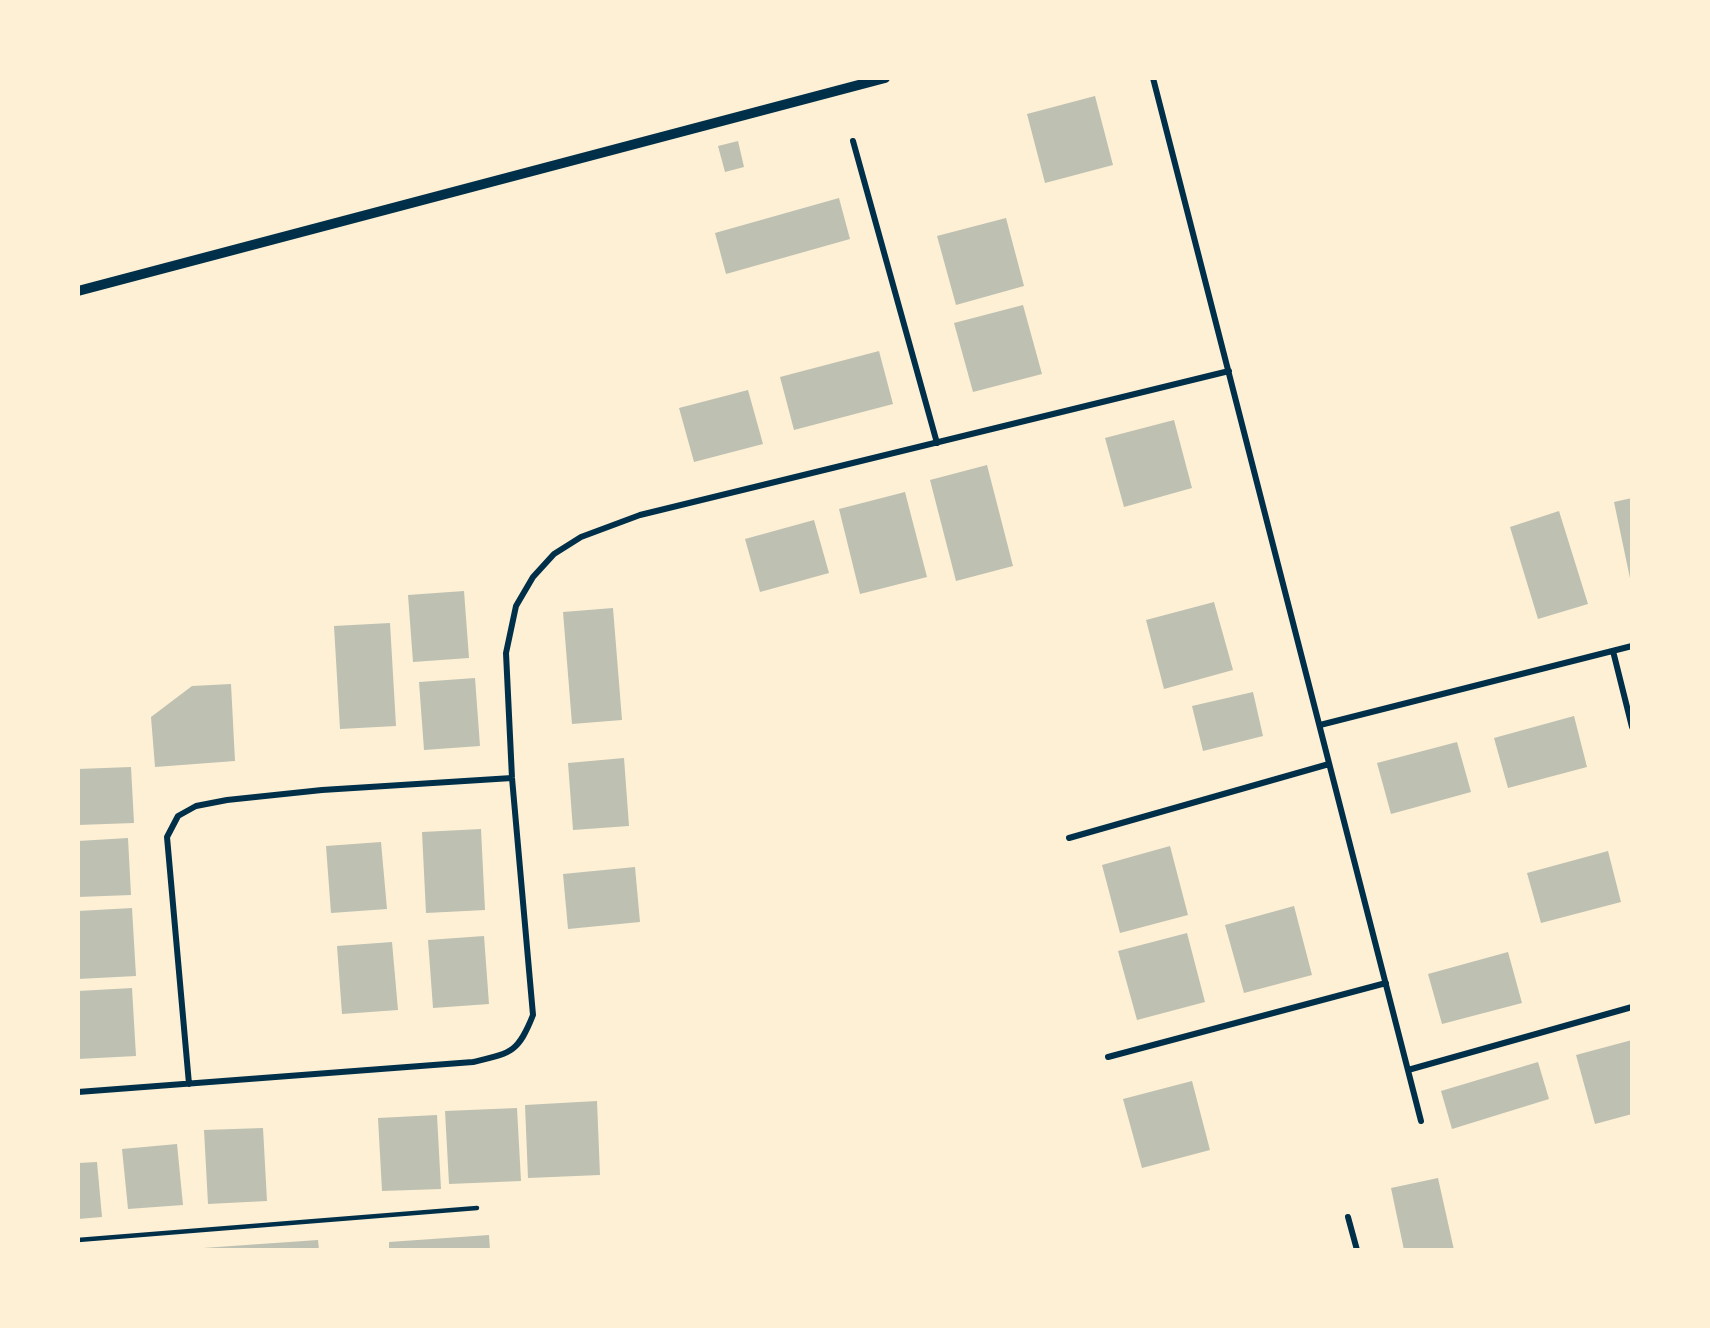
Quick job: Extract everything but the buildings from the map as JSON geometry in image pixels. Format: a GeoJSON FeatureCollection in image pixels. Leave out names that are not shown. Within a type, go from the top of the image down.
{"type":"FeatureCollection","features":[{"type":"Feature","properties":{"kind":"street"},"geometry":{"type":"LineString","coordinates":[[78,291],[885,78]]}},
{"type":"Feature","properties":{"kind":"street"},"geometry":{"type":"LineString","coordinates":[[1153,78],[1421,1121]]}},
{"type":"Feature","properties":{"kind":"street"},"geometry":{"type":"LineString","coordinates":[[853,141],[937,443]]}},
{"type":"Feature","properties":{"kind":"street"},"geometry":{"type":"LineString","coordinates":[[78,1092],[473,1062],[505,1054],[522,1041],[533,1015],[512,778],[506,653],[516,606],[533,577],[554,554],[581,537],[640,515],[1229,371]]}},
{"type":"Feature","properties":{"kind":"street"},"geometry":{"type":"LineString","coordinates":[[1320,725],[1632,646]]}},
{"type":"Feature","properties":{"kind":"street"},"geometry":{"type":"LineString","coordinates":[[1613,651],[1632,727]]}},
{"type":"Feature","properties":{"kind":"street"},"geometry":{"type":"LineString","coordinates":[[1068,838],[1329,764]]}},
{"type":"Feature","properties":{"kind":"street"},"geometry":{"type":"LineString","coordinates":[[189,1084],[167,837],[178,816],[196,806],[227,800],[322,790],[512,778]]}},
{"type":"Feature","properties":{"kind":"street"},"geometry":{"type":"LineString","coordinates":[[1108,1057],[1386,983]]}},
{"type":"Feature","properties":{"kind":"street"},"geometry":{"type":"LineString","coordinates":[[1408,1070],[1632,1007]]}},
{"type":"Feature","properties":{"kind":"street"},"geometry":{"type":"LineString","coordinates":[[1348,1217],[1357,1250]]}},
{"type":"Feature","properties":{"kind":"lane"},"geometry":{"type":"LineString","coordinates":[[78,1240],[477,1208]]}}]}
